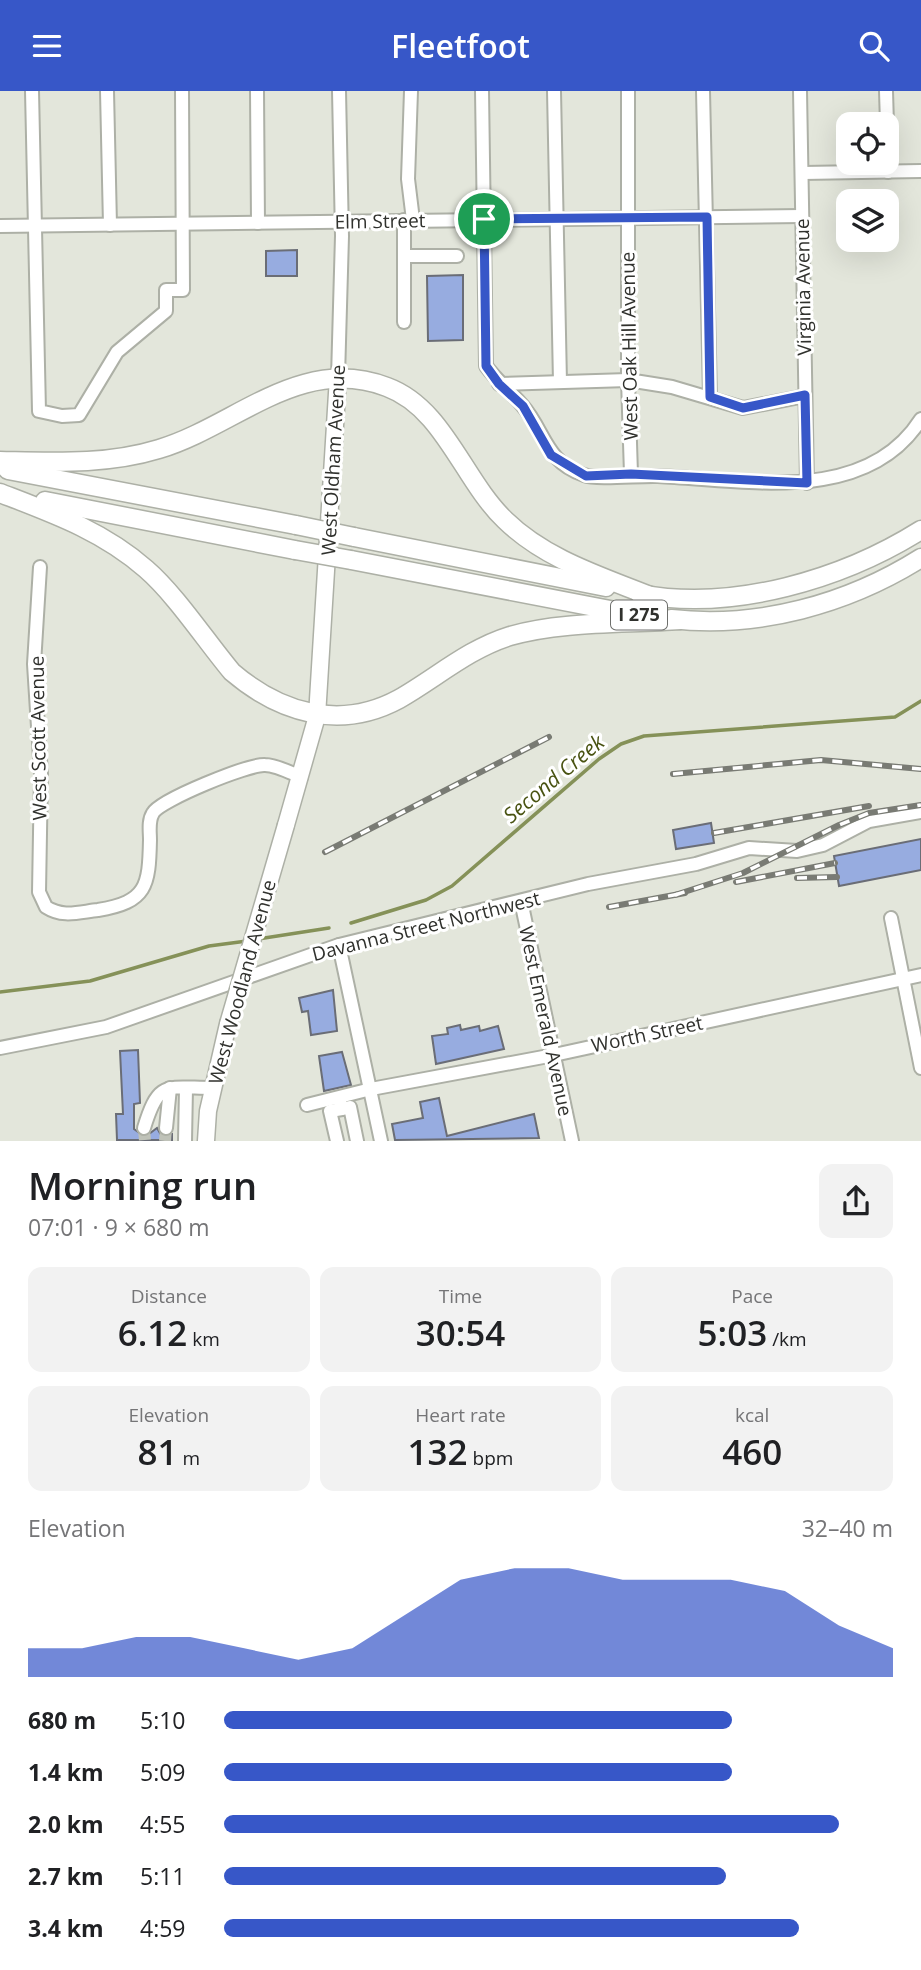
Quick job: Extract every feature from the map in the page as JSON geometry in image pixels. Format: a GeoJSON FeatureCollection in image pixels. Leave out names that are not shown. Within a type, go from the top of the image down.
{"type":"FeatureCollection","features":[{"type":"Feature","properties":{"kind":"highway"},"geometry":{"type":"LineString","coordinates":[[0,461],[65,463],[117,458],[159,449],[209,428],[292,385],[338,377],[360,379],[389,387],[411,401],[433,421],[471,478],[504,520],[539,547],[582,569],[650,596]]}},
{"type":"Feature","properties":{"kind":"highway","name":"I 275"},"geometry":{"type":"LineString","coordinates":[[0,469],[650,596],[708,597],[775,589],[838,572],[893,547],[921,530]]}},
{"type":"Feature","properties":{"kind":"highway"},"geometry":{"type":"LineString","coordinates":[[0,493],[77,523],[117,546],[148,571],[232,672],[261,694],[317,716],[358,715],[375,710],[399,699],[466,655],[509,636],[552,627],[680,620]]}},
{"type":"Feature","properties":{"kind":"highway","name":"I 275"},"geometry":{"type":"LineString","coordinates":[[0,493],[616,613],[680,620],[742,620],[789,613],[843,597],[921,558]]}},
{"type":"Feature","properties":{"kind":"main road","name":"West Oldham Avenue"},"geometry":{"type":"LineString","coordinates":[[286,825],[317,716],[338,377]]}},
{"type":"Feature","properties":{"kind":"main road","name":"West Woodland Avenue"},"geometry":{"type":"LineString","coordinates":[[206,1140],[213,1088],[228,1024],[286,825]]}},
{"type":"Feature","properties":{"kind":"street"},"geometry":{"type":"LineString","coordinates":[[32,91],[39,411],[62,416],[79,415],[117,352],[166,311],[166,290],[183,290],[182,91]]}},
{"type":"Feature","properties":{"kind":"street"},"geometry":{"type":"LineString","coordinates":[[107,91],[110,225]]}},
{"type":"Feature","properties":{"kind":"street"},"geometry":{"type":"LineString","coordinates":[[257,91],[258,223]]}},
{"type":"Feature","properties":{"kind":"street","name":"West Oldham Avenue"},"geometry":{"type":"LineString","coordinates":[[338,377],[342,222],[339,91]]}},
{"type":"Feature","properties":{"kind":"street"},"geometry":{"type":"LineString","coordinates":[[404,323],[411,91]]}},
{"type":"Feature","properties":{"kind":"street"},"geometry":{"type":"LineString","coordinates":[[482,91],[486,366],[499,384],[523,406],[551,455],[586,476],[631,474],[807,483],[839,477],[866,467],[891,450],[921,419]]}},
{"type":"Feature","properties":{"kind":"street"},"geometry":{"type":"LineString","coordinates":[[554,91],[560,382]]}},
{"type":"Feature","properties":{"kind":"street","name":"West Oak Hill Avenue"},"geometry":{"type":"LineString","coordinates":[[628,91],[628,380],[631,474]]}},
{"type":"Feature","properties":{"kind":"street"},"geometry":{"type":"LineString","coordinates":[[703,91],[710,397]]}},
{"type":"Feature","properties":{"kind":"street","name":"Virginia Avenue"},"geometry":{"type":"LineString","coordinates":[[800,91],[807,483]]}},
{"type":"Feature","properties":{"kind":"street"},"geometry":{"type":"LineString","coordinates":[[886,91],[887,112]]}},
{"type":"Feature","properties":{"kind":"street"},"geometry":{"type":"LineString","coordinates":[[899,172],[921,171]]}},
{"type":"Feature","properties":{"kind":"street"},"geometry":{"type":"LineString","coordinates":[[803,173],[836,173]]}},
{"type":"Feature","properties":{"kind":"street","name":"Elm Street"},"geometry":{"type":"LineString","coordinates":[[0,226],[802,216]]}},
{"type":"Feature","properties":{"kind":"street"},"geometry":{"type":"LineString","coordinates":[[405,256],[457,256]]}},
{"type":"Feature","properties":{"kind":"street"},"geometry":{"type":"LineString","coordinates":[[499,384],[628,380],[710,397],[743,408],[805,395]]}},
{"type":"Feature","properties":{"kind":"street","name":"West Scott Avenue"},"geometry":{"type":"LineString","coordinates":[[40,567],[34,664],[41,774],[39,892],[46,907],[64,915],[124,906],[134,900],[143,889],[149,873],[150,821],[161,805],[249,768],[267,764],[301,777]]}},
{"type":"Feature","properties":{"kind":"street","name":"Davanna Street Northwest"},"geometry":{"type":"LineString","coordinates":[[0,1048],[106,1027],[339,945],[572,889],[696,864],[750,848],[797,851],[822,845],[869,821],[921,812]]}},
{"type":"Feature","properties":{"kind":"street","name":"West Emerald Avenue"},"geometry":{"type":"LineString","coordinates":[[521,901],[572,1140]]}},
{"type":"Feature","properties":{"kind":"street"},"geometry":{"type":"LineString","coordinates":[[891,918],[921,1068]]}},
{"type":"Feature","properties":{"kind":"street"},"geometry":{"type":"LineString","coordinates":[[339,945],[382,1140]]}},
{"type":"Feature","properties":{"kind":"street","name":"Worth Street"},"geometry":{"type":"LineString","coordinates":[[307,1105],[340,1103],[371,1089],[554,1055],[921,975]]}},
{"type":"Feature","properties":{"kind":"street"},"geometry":{"type":"LineString","coordinates":[[144,1128],[153,1099],[170,1088],[213,1088]]}},
{"type":"Feature","properties":{"kind":"street"},"geometry":{"type":"LineString","coordinates":[[166,1128],[170,1088]]}},
{"type":"Feature","properties":{"kind":"street"},"geometry":{"type":"LineString","coordinates":[[185,1140],[187,1088]]}},
{"type":"Feature","properties":{"kind":"street"},"geometry":{"type":"LineString","coordinates":[[337,1140],[330,1111],[340,1103],[350,1107],[357,1140]]}},
{"type":"Feature","properties":{"kind":"building"},"geometry":{"type":"Polygon","coordinates":[[[297,250],[297,276],[266,276],[266,251],[297,250]]]}},
{"type":"Feature","properties":{"kind":"building"},"geometry":{"type":"Polygon","coordinates":[[[463,275],[463,340],[428,341],[427,276],[463,275]]]}},
{"type":"Feature","properties":{"kind":"building"},"geometry":{"type":"Polygon","coordinates":[[[711,823],[714,843],[676,849],[673,830],[711,823]]]}},
{"type":"Feature","properties":{"kind":"building"},"geometry":{"type":"Polygon","coordinates":[[[921,839],[921,870],[839,886],[834,856],[921,839]]]}},
{"type":"Feature","properties":{"kind":"building"},"geometry":{"type":"Polygon","coordinates":[[[333,990],[337,1031],[311,1035],[308,1011],[302,1012],[299,998],[333,990]]]}},
{"type":"Feature","properties":{"kind":"building"},"geometry":{"type":"Polygon","coordinates":[[[460,1025],[461,1030],[479,1026],[480,1031],[498,1026],[504,1049],[436,1064],[432,1036],[448,1034],[447,1028],[460,1025]]]}},
{"type":"Feature","properties":{"kind":"building"},"geometry":{"type":"Polygon","coordinates":[[[138,1050],[140,1103],[134,1104],[134,1129],[145,1137],[157,1128],[161,1135],[172,1134],[172,1140],[117,1140],[116,1114],[123,1114],[120,1051],[138,1050]]]}},
{"type":"Feature","properties":{"kind":"building"},"geometry":{"type":"Polygon","coordinates":[[[342,1052],[351,1085],[324,1091],[319,1056],[342,1052]]]}},
{"type":"Feature","properties":{"kind":"building"},"geometry":{"type":"Polygon","coordinates":[[[439,1098],[447,1136],[534,1114],[539,1138],[395,1140],[392,1124],[423,1118],[420,1102],[439,1098]]]}},
{"type":"Feature","properties":{"kind":"waterway","name":"Second Creek"},"geometry":{"type":"LineString","coordinates":[[351,923],[426,900],[452,886],[599,759],[621,744],[644,736],[895,717],[921,701]]}},
{"type":"Feature","properties":{"kind":"waterway","name":"Second Creek"},"geometry":{"type":"LineString","coordinates":[[258,939],[329,928]]}},
{"type":"Feature","properties":{"kind":"waterway","name":"Second Creek"},"geometry":{"type":"LineString","coordinates":[[0,992],[90,981],[209,946],[247,941]]}},
{"type":"Feature","properties":{"kind":"tunnel"},"geometry":{"type":"LineString","coordinates":[[144,1128],[145,1141]]}},
{"type":"Feature","properties":{"kind":"tunnel"},"geometry":{"type":"LineString","coordinates":[[165,1141],[166,1128]]}},
{"type":"Feature","properties":{"kind":"railway"},"geometry":{"type":"LineString","coordinates":[[325,852],[549,737]]}},
{"type":"Feature","properties":{"kind":"railway"},"geometry":{"type":"LineString","coordinates":[[673,774],[821,760],[921,769]]}},
{"type":"Feature","properties":{"kind":"railway"},"geometry":{"type":"LineString","coordinates":[[675,895],[743,873],[869,813],[921,805]]}},
{"type":"Feature","properties":{"kind":"railway"},"geometry":{"type":"LineString","coordinates":[[714,833],[869,806]]}},
{"type":"Feature","properties":{"kind":"railway"},"geometry":{"type":"LineString","coordinates":[[736,882],[835,863]]}},
{"type":"Feature","properties":{"kind":"railway"},"geometry":{"type":"LineString","coordinates":[[797,878],[837,877]]}},
{"type":"Feature","properties":{"kind":"railway"},"geometry":{"type":"LineString","coordinates":[[609,907],[685,893]]}},
{"type":"Feature","properties":{"kind":"route"},"geometry":{"type":"LineString","coordinates":[[707,217],[710,397],[743,408],[805,395],[807,483],[631,474],[586,476],[551,455],[523,406],[499,384],[486,366],[484,219],[707,217]]}}]}
